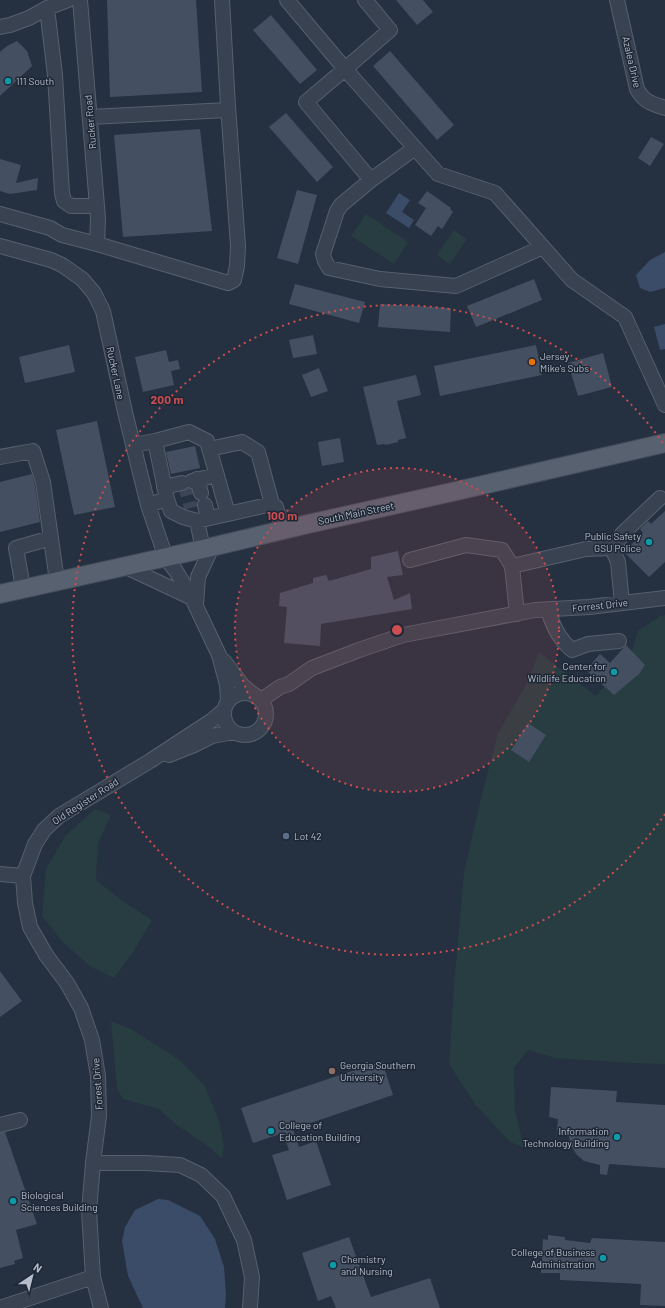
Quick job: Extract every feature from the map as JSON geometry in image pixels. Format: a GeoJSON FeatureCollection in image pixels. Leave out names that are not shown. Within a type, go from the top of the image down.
{"type":"FeatureCollection","features":[{"type":"Feature","properties":{"kind":"main road","name":"South Main Street"},"geometry":{"type":"LineString","coordinates":[[0,594],[166,558],[665,443]]}},
{"type":"Feature","properties":{"kind":"street"},"geometry":{"type":"LineString","coordinates":[[0,27],[29,18],[47,8],[68,0]]}},
{"type":"Feature","properties":{"kind":"street","name":"Rucker Road"},"geometry":{"type":"LineString","coordinates":[[80,0],[97,206],[98,239]]}},
{"type":"Feature","properties":{"kind":"street"},"geometry":{"type":"LineString","coordinates":[[0,214],[50,228],[62,235],[98,239],[228,283],[234,280],[237,266],[238,246],[222,0]]}},
{"type":"Feature","properties":{"kind":"street"},"geometry":{"type":"LineString","coordinates":[[287,0],[345,69],[438,174],[495,193],[572,280],[626,317],[662,391],[665,405]]}},
{"type":"Feature","properties":{"kind":"street"},"geometry":{"type":"LineString","coordinates":[[365,0],[390,30],[306,102],[371,180]]}},
{"type":"Feature","properties":{"kind":"street","name":"Azalea Drive"},"geometry":{"type":"LineString","coordinates":[[617,0],[637,89],[642,98],[652,104],[665,108]]}},
{"type":"Feature","properties":{"kind":"street"},"geometry":{"type":"LineString","coordinates":[[47,8],[55,74],[62,193],[64,201],[71,206],[97,206]]}},
{"type":"Feature","properties":{"kind":"street"},"geometry":{"type":"LineString","coordinates":[[90,117],[228,110]]}},
{"type":"Feature","properties":{"kind":"street"},"geometry":{"type":"LineString","coordinates":[[415,148],[371,180],[337,210],[323,254],[329,268],[380,279],[456,286],[543,247]]}},
{"type":"Feature","properties":{"kind":"street","name":"Rucker Lane"},"geometry":{"type":"LineString","coordinates":[[0,246],[51,260],[82,279],[94,293],[103,311],[148,505],[166,558]]}},
{"type":"Feature","properties":{"kind":"street"},"geometry":{"type":"LineString","coordinates":[[133,445],[189,432],[207,441],[228,514]]}},
{"type":"Feature","properties":{"kind":"street"},"geometry":{"type":"LineString","coordinates":[[155,440],[171,511],[197,517],[228,514],[272,504]]}},
{"type":"Feature","properties":{"kind":"street"},"geometry":{"type":"LineString","coordinates":[[210,449],[242,442],[258,452],[272,504],[276,507],[283,530]]}},
{"type":"Feature","properties":{"kind":"street"},"geometry":{"type":"LineString","coordinates":[[0,457],[33,451],[43,482],[57,581]]}},
{"type":"Feature","properties":{"kind":"street"},"geometry":{"type":"LineString","coordinates":[[148,505],[166,493],[190,481],[217,475]]}},
{"type":"Feature","properties":{"kind":"street"},"geometry":{"type":"LineString","coordinates":[[190,481],[203,499],[197,517],[207,548],[198,577],[194,603]]}},
{"type":"Feature","properties":{"kind":"street"},"geometry":{"type":"LineString","coordinates":[[613,551],[622,534],[660,498]]}},
{"type":"Feature","properties":{"kind":"street"},"geometry":{"type":"LineString","coordinates":[[23,588],[16,548],[51,538]]}},
{"type":"Feature","properties":{"kind":"street"},"geometry":{"type":"LineString","coordinates":[[410,560],[466,545],[502,550],[512,566],[517,614]]}},
{"type":"Feature","properties":{"kind":"street"},"geometry":{"type":"LineString","coordinates":[[512,566],[586,549],[612,548],[618,562],[622,604]]}},
{"type":"Feature","properties":{"kind":"street"},"geometry":{"type":"LineString","coordinates":[[166,558],[176,571],[194,603],[219,655],[227,685],[225,722],[234,732]]}},
{"type":"Feature","properties":{"kind":"street"},"geometry":{"type":"LineString","coordinates":[[124,566],[194,603]]}},
{"type":"Feature","properties":{"kind":"street","name":"Forrest Drive"},"geometry":{"type":"LineString","coordinates":[[260,702],[280,687],[289,684],[312,668],[403,635],[542,610],[622,604],[665,598]]}},
{"type":"Feature","properties":{"kind":"street"},"geometry":{"type":"LineString","coordinates":[[542,610],[564,644],[572,650],[588,644],[619,641]]}},
{"type":"Feature","properties":{"kind":"street"},"geometry":{"type":"LineString","coordinates":[[219,655],[243,686],[260,702]]}},
{"type":"Feature","properties":{"kind":"street","name":"Old Register Road"},"geometry":{"type":"LineString","coordinates":[[23,876],[34,844],[44,830],[59,816],[150,761],[211,721],[234,696],[240,693],[247,693],[260,702],[264,724],[256,732],[245,735],[234,732],[212,736],[194,745],[150,761]]}},
{"type":"Feature","properties":{"kind":"street"},"geometry":{"type":"LineString","coordinates":[[0,874],[23,876]]}},
{"type":"Feature","properties":{"kind":"street","name":"Forest Drive"},"geometry":{"type":"LineString","coordinates":[[23,876],[25,903],[30,926],[46,955],[67,983],[80,1008],[92,1040],[98,1076],[99,1116],[89,1211],[93,1277],[101,1308]]}},
{"type":"Feature","properties":{"kind":"street"},"geometry":{"type":"LineString","coordinates":[[0,1125],[20,1120]]}},
{"type":"Feature","properties":{"kind":"street"},"geometry":{"type":"LineString","coordinates":[[93,1163],[180,1165],[201,1175],[223,1196],[244,1240],[252,1277],[250,1308]]}},
{"type":"Feature","properties":{"kind":"street"},"geometry":{"type":"LineString","coordinates":[[0,1308],[93,1277]]}},
{"type":"Feature","properties":{"kind":"green space"},"geometry":{"type":"Polygon","coordinates":[[[366,214],[408,242],[394,264],[351,236],[366,214]]]}},
{"type":"Feature","properties":{"kind":"green space"},"geometry":{"type":"Polygon","coordinates":[[[454,230],[467,239],[450,264],[437,255],[454,230]]]}},
{"type":"Feature","properties":{"kind":"green space"},"geometry":{"type":"Polygon","coordinates":[[[665,615],[665,1064],[555,1058],[528,1050],[514,1068],[515,1110],[524,1148],[510,1142],[475,1104],[449,1064],[464,872],[498,733],[526,685],[539,652],[596,696],[631,654],[638,631],[660,616],[665,615]]]}},
{"type":"Feature","properties":{"kind":"green space"},"geometry":{"type":"Polygon","coordinates":[[[95,809],[111,815],[98,843],[96,880],[124,902],[152,920],[134,951],[114,978],[91,967],[62,941],[42,916],[46,869],[65,836],[95,809]]]}},
{"type":"Feature","properties":{"kind":"green space"},"geometry":{"type":"Polygon","coordinates":[[[111,1021],[133,1030],[181,1061],[205,1086],[219,1121],[224,1145],[222,1159],[209,1147],[177,1125],[159,1109],[123,1099],[117,1089],[111,1021]]]}},
{"type":"Feature","properties":{"kind":"water"},"geometry":{"type":"Polygon","coordinates":[[[399,193],[410,200],[402,212],[414,220],[409,228],[386,213],[399,193]]]}},
{"type":"Feature","properties":{"kind":"water"},"geometry":{"type":"Polygon","coordinates":[[[665,252],[665,288],[650,292],[640,288],[636,275],[650,260],[665,252]]]}},
{"type":"Feature","properties":{"kind":"water"},"geometry":{"type":"Polygon","coordinates":[[[665,324],[665,349],[660,350],[654,327],[665,324]]]}},
{"type":"Feature","properties":{"kind":"water"},"geometry":{"type":"Polygon","coordinates":[[[158,1199],[168,1200],[200,1216],[215,1239],[224,1267],[226,1294],[225,1308],[143,1308],[128,1276],[122,1241],[125,1227],[135,1210],[158,1199]]]}},
{"type":"Feature","properties":{"kind":"building"},"geometry":{"type":"Polygon","coordinates":[[[107,0],[196,0],[202,92],[110,97],[107,0]]]}},
{"type":"Feature","properties":{"kind":"building"},"geometry":{"type":"Polygon","coordinates":[[[396,0],[423,0],[433,12],[417,25],[396,0]]]}},
{"type":"Feature","properties":{"kind":"building"},"geometry":{"type":"Polygon","coordinates":[[[271,15],[317,70],[300,84],[253,30],[271,15]]]}},
{"type":"Feature","properties":{"kind":"building","name":"111 South"},"geometry":{"type":"Polygon","coordinates":[[[17,41],[27,51],[32,66],[0,96],[0,52],[7,46],[17,41]]]}},
{"type":"Feature","properties":{"kind":"building"},"geometry":{"type":"Polygon","coordinates":[[[390,51],[454,125],[437,140],[373,66],[390,51]]]}},
{"type":"Feature","properties":{"kind":"building"},"geometry":{"type":"Polygon","coordinates":[[[286,113],[333,167],[317,182],[269,127],[286,113]]]}},
{"type":"Feature","properties":{"kind":"building"},"geometry":{"type":"Polygon","coordinates":[[[200,129],[212,231],[123,237],[114,135],[200,129]]]}},
{"type":"Feature","properties":{"kind":"building"},"geometry":{"type":"Polygon","coordinates":[[[651,137],[664,144],[650,166],[638,158],[651,137]]]}},
{"type":"Feature","properties":{"kind":"building"},"geometry":{"type":"Polygon","coordinates":[[[0,159],[21,165],[16,183],[38,178],[37,190],[10,194],[0,191],[0,159]]]}},
{"type":"Feature","properties":{"kind":"building"},"geometry":{"type":"Polygon","coordinates":[[[297,190],[317,195],[298,264],[277,258],[297,190]]]}},
{"type":"Feature","properties":{"kind":"building"},"geometry":{"type":"Polygon","coordinates":[[[427,191],[451,208],[450,209],[453,212],[442,229],[438,226],[431,236],[415,225],[426,208],[418,203],[427,191]]]}},
{"type":"Feature","properties":{"kind":"building"},"geometry":{"type":"Polygon","coordinates":[[[534,279],[542,300],[476,327],[467,306],[534,279]]]}},
{"type":"Feature","properties":{"kind":"building"},"geometry":{"type":"Polygon","coordinates":[[[295,284],[365,302],[359,323],[289,304],[295,284]]]}},
{"type":"Feature","properties":{"kind":"building"},"geometry":{"type":"Polygon","coordinates":[[[380,304],[451,308],[450,332],[378,327],[380,304]]]}},
{"type":"Feature","properties":{"kind":"building"},"geometry":{"type":"Polygon","coordinates":[[[313,335],[317,354],[293,358],[289,340],[313,335]]]}},
{"type":"Feature","properties":{"kind":"building"},"geometry":{"type":"Polygon","coordinates":[[[69,345],[75,372],[25,383],[19,357],[69,345]]]}},
{"type":"Feature","properties":{"kind":"building"},"geometry":{"type":"Polygon","coordinates":[[[536,345],[542,375],[440,396],[434,366],[536,345]]]}},
{"type":"Feature","properties":{"kind":"building"},"geometry":{"type":"Polygon","coordinates":[[[166,350],[169,362],[178,360],[180,369],[171,371],[174,385],[143,392],[135,357],[166,350]]]}},
{"type":"Feature","properties":{"kind":"building"},"geometry":{"type":"Polygon","coordinates":[[[603,353],[612,387],[578,396],[568,363],[603,353]]]}},
{"type":"Feature","properties":{"kind":"building"},"geometry":{"type":"Polygon","coordinates":[[[319,368],[328,391],[311,397],[302,375],[319,368]]]}},
{"type":"Feature","properties":{"kind":"building"},"geometry":{"type":"Polygon","coordinates":[[[416,375],[421,395],[397,401],[406,438],[386,445],[377,445],[363,387],[416,375]]]}},
{"type":"Feature","properties":{"kind":"building"},"geometry":{"type":"Polygon","coordinates":[[[97,421],[115,507],[74,515],[56,430],[97,421]]]}},
{"type":"Feature","properties":{"kind":"building"},"geometry":{"type":"Polygon","coordinates":[[[340,438],[344,462],[322,466],[318,442],[340,438]]]}},
{"type":"Feature","properties":{"kind":"building"},"geometry":{"type":"Polygon","coordinates":[[[195,446],[200,468],[171,474],[166,452],[195,446]]]}},
{"type":"Feature","properties":{"kind":"building"},"geometry":{"type":"Polygon","coordinates":[[[32,474],[40,522],[0,532],[0,482],[32,474]]]}},
{"type":"Feature","properties":{"kind":"building","name":"Public Safety GSU Police"},"geometry":{"type":"Polygon","coordinates":[[[665,511],[665,562],[649,577],[624,552],[643,533],[640,529],[648,521],[651,524],[665,511]]]}},
{"type":"Feature","properties":{"kind":"building"},"geometry":{"type":"Polygon","coordinates":[[[398,551],[403,575],[387,577],[394,600],[410,593],[412,609],[321,624],[320,646],[284,643],[287,607],[279,606],[280,593],[313,583],[313,578],[326,575],[329,581],[371,569],[371,557],[398,551]]]}},
{"type":"Feature","properties":{"kind":"building","name":"Center for Wildlife Education"},"geometry":{"type":"Polygon","coordinates":[[[626,645],[645,665],[639,674],[614,695],[586,670],[600,654],[610,663],[626,645]]]}},
{"type":"Feature","properties":{"kind":"building"},"geometry":{"type":"Polygon","coordinates":[[[528,723],[546,735],[529,762],[511,750],[528,723]]]}},
{"type":"Feature","properties":{"kind":"building"},"geometry":{"type":"Polygon","coordinates":[[[0,971],[22,1001],[0,1017],[0,971]]]}},
{"type":"Feature","properties":{"kind":"building","name":"College of Education Building"},"geometry":{"type":"Polygon","coordinates":[[[382,1061],[393,1095],[293,1129],[299,1147],[316,1141],[331,1185],[287,1200],[272,1155],[289,1150],[283,1133],[253,1143],[241,1108],[382,1061]]]}},
{"type":"Feature","properties":{"kind":"building","name":"Information Technology Building"},"geometry":{"type":"Polygon","coordinates":[[[551,1087],[617,1091],[616,1102],[665,1105],[665,1168],[609,1164],[607,1175],[600,1174],[600,1165],[584,1161],[576,1154],[570,1143],[568,1131],[557,1130],[558,1119],[549,1117],[551,1087]]]}},
{"type":"Feature","properties":{"kind":"building","name":"Biological Sciences Building"},"geometry":{"type":"Polygon","coordinates":[[[5,1132],[37,1224],[16,1230],[23,1258],[14,1261],[15,1264],[0,1268],[0,1133],[5,1132]]]}},
{"type":"Feature","properties":{"kind":"building","name":"College of Business Administration"},"geometry":{"type":"Polygon","coordinates":[[[548,1235],[565,1237],[565,1240],[590,1243],[592,1238],[665,1242],[665,1306],[640,1305],[641,1284],[560,1280],[560,1273],[541,1273],[543,1239],[548,1240],[548,1235]]]}},
{"type":"Feature","properties":{"kind":"building","name":"Chemistry and Nursing"},"geometry":{"type":"Polygon","coordinates":[[[349,1237],[371,1297],[430,1278],[440,1308],[336,1308],[331,1296],[318,1301],[302,1253],[349,1237]]]}},
{"type":"Feature","properties":{"kind":"tunnel"},"geometry":{"type":"LineString","coordinates":[[184,482],[191,508]]}},
{"type":"Feature","properties":{"kind":"place","name":"111 South"},"geometry":{"type":"Point","coordinates":[8,81]}},
{"type":"Feature","properties":{"kind":"place","name":"Jersey Mike's Subs"},"geometry":{"type":"Point","coordinates":[532,362]}},
{"type":"Feature","properties":{"kind":"place","name":"Public Safety GSU Police"},"geometry":{"type":"Point","coordinates":[649,542]}},
{"type":"Feature","properties":{"kind":"place","name":"Center for Wildlife Education"},"geometry":{"type":"Point","coordinates":[614,672]}},
{"type":"Feature","properties":{"kind":"place","name":"Lot 42"},"geometry":{"type":"Point","coordinates":[286,836]}},
{"type":"Feature","properties":{"kind":"place","name":"Georgia Southern University"},"geometry":{"type":"Point","coordinates":[332,1071]}},
{"type":"Feature","properties":{"kind":"place","name":"College of Education Building"},"geometry":{"type":"Point","coordinates":[271,1131]}},
{"type":"Feature","properties":{"kind":"place","name":"Information Technology Building"},"geometry":{"type":"Point","coordinates":[617,1137]}},
{"type":"Feature","properties":{"kind":"place","name":"Biological Sciences Building"},"geometry":{"type":"Point","coordinates":[13,1201]}},
{"type":"Feature","properties":{"kind":"place","name":"College of Business Administration"},"geometry":{"type":"Point","coordinates":[603,1258]}},
{"type":"Feature","properties":{"kind":"place","name":"Chemistry and Nursing"},"geometry":{"type":"Point","coordinates":[333,1265]}}]}
